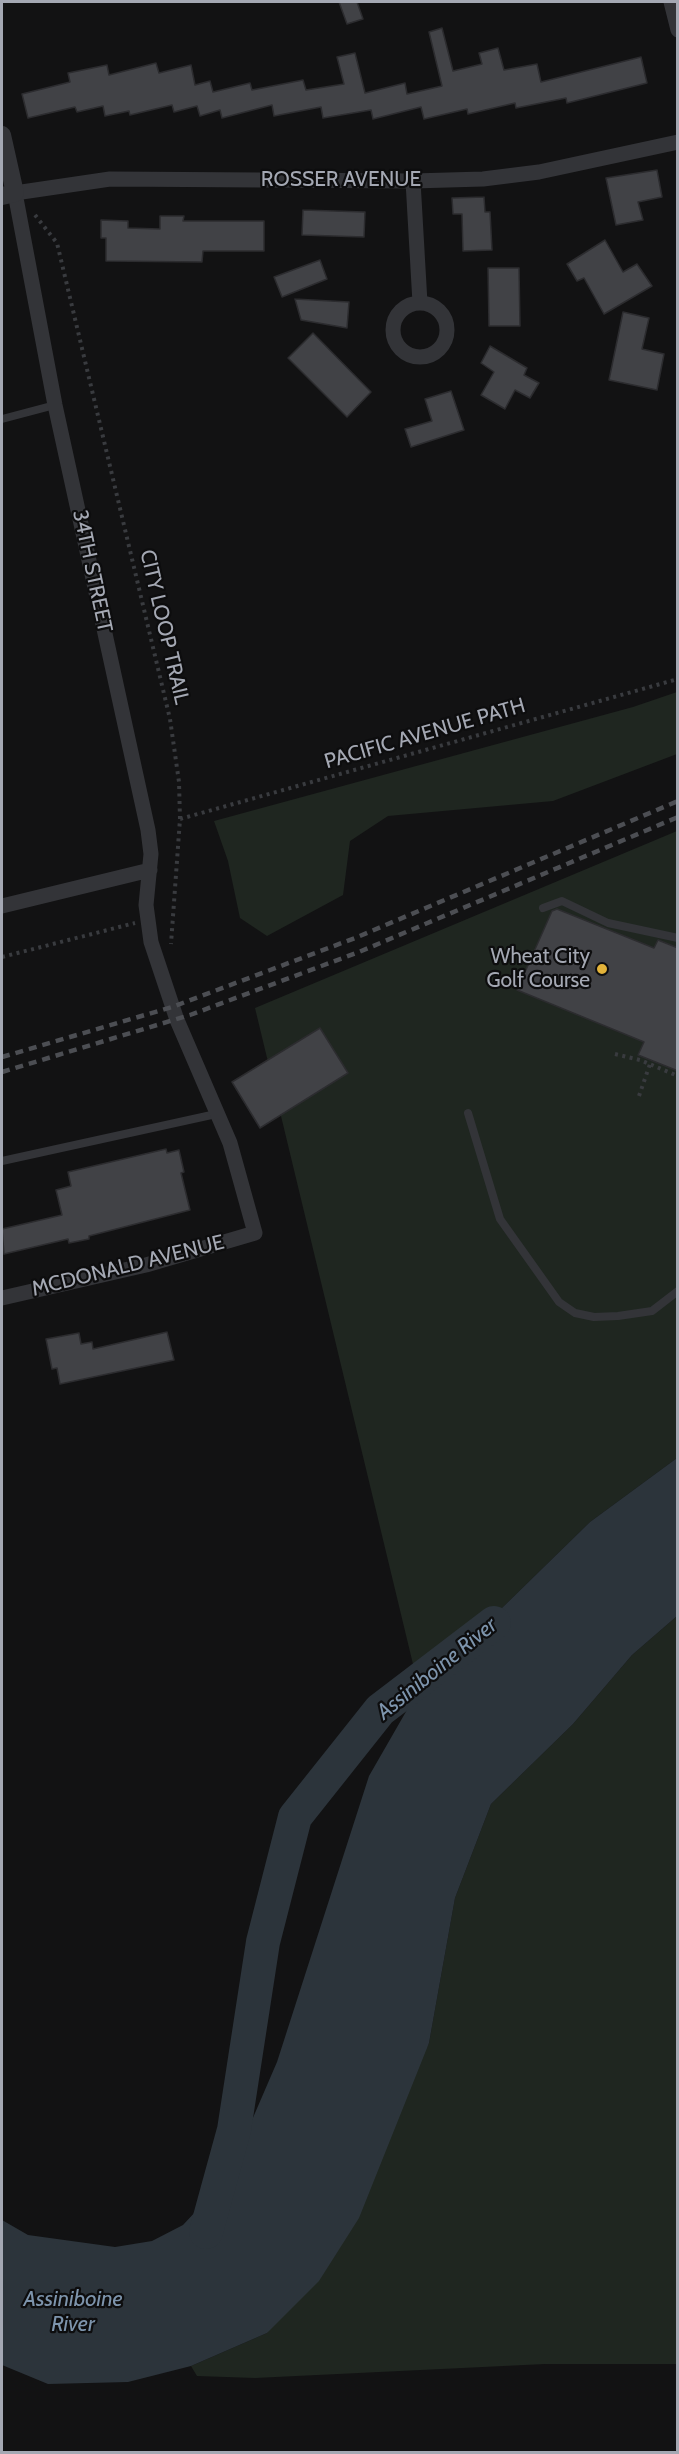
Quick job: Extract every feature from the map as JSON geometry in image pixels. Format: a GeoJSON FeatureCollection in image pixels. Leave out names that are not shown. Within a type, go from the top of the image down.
{"type":"FeatureCollection","features":[{"type":"Feature","properties":{"kind":"street"},"geometry":{"type":"LineString","coordinates":[[671,2],[678,30]]}},
{"type":"Feature","properties":{"kind":"street","name":"34TH STREET"},"geometry":{"type":"LineString","coordinates":[[2,135],[8,195],[148,830],[150,870],[147,920],[151,942],[174,1014],[230,1143],[255,1233]]}},
{"type":"Feature","properties":{"kind":"street","name":"ROSSER AVENUE"},"geometry":{"type":"LineString","coordinates":[[8,195],[110,179],[413,181],[483,179],[539,172],[678,142]]}},
{"type":"Feature","properties":{"kind":"street"},"geometry":{"type":"LineString","coordinates":[[413,181],[420,303]]}},
{"type":"Feature","properties":{"kind":"street"},"geometry":{"type":"LineString","coordinates":[[2,906],[150,870]]}},
{"type":"Feature","properties":{"kind":"street","name":"MCDONALD AVENUE"},"geometry":{"type":"LineString","coordinates":[[2,1298],[146,1265],[255,1233]]}},
{"type":"Feature","properties":{"kind":"lane"},"geometry":{"type":"LineString","coordinates":[[2,419],[55,405]]}},
{"type":"Feature","properties":{"kind":"lane"},"geometry":{"type":"LineString","coordinates":[[543,908],[562,901],[608,923],[678,938]]}},
{"type":"Feature","properties":{"kind":"lane"},"geometry":{"type":"LineString","coordinates":[[468,1113],[500,1219],[559,1302],[575,1313],[594,1317],[618,1316],[652,1311],[678,1291]]}},
{"type":"Feature","properties":{"kind":"lane"},"geometry":{"type":"LineString","coordinates":[[2,1161],[216,1114]]}},
{"type":"Feature","properties":{"kind":"path","name":"CITY LOOP TRAIL"},"geometry":{"type":"LineString","coordinates":[[2,957],[172,913],[180,819],[179,782],[170,719],[57,243],[8,195]]}},
{"type":"Feature","properties":{"kind":"path","name":"PACIFIC AVENUE PATH"},"geometry":{"type":"LineString","coordinates":[[180,819],[678,678]]}},
{"type":"Feature","properties":{"kind":"path"},"geometry":{"type":"LineString","coordinates":[[615,1054],[650,1064],[678,1076]]}},
{"type":"Feature","properties":{"kind":"path"},"geometry":{"type":"LineString","coordinates":[[639,1096],[650,1064]]}},
{"type":"Feature","properties":{"kind":"shaded area"},"geometry":{"type":"Polygon","coordinates":[[[677,692],[677,754],[553,801],[388,816],[350,841],[343,895],[267,936],[240,918],[228,861],[214,821],[633,707],[677,692]]]}},
{"type":"Feature","properties":{"kind":"shaded area","name":"Wheat City Golf Course"},"geometry":{"type":"Polygon","coordinates":[[[677,831],[677,1458],[590,1522],[419,1689],[255,1008],[677,831]]]}},
{"type":"Feature","properties":{"kind":"shaded area"},"geometry":{"type":"Polygon","coordinates":[[[677,1616],[677,2364],[545,2364],[255,2378],[197,2376],[191,2366],[267,2333],[429,2043],[455,1898],[491,1804],[573,1724],[632,1655],[677,1616]]]}},
{"type":"Feature","properties":{"kind":"water","name":"Assiniboine River"},"geometry":{"type":"Polygon","coordinates":[[[677,1458],[677,1616],[632,1655],[573,1724],[491,1804],[455,1898],[429,2043],[359,2218],[319,2281],[267,2333],[191,2366],[128,2382],[48,2384],[2,2365],[2,2220],[28,2235],[115,2247],[152,2241],[183,2225],[227,2178],[277,2062],[369,1776],[419,1689],[590,1522],[677,1458]]]}},
{"type":"Feature","properties":{"kind":"building"},"geometry":{"type":"Polygon","coordinates":[[[339,2],[357,2],[363,19],[347,24],[339,2]]]}},
{"type":"Feature","properties":{"kind":"building"},"geometry":{"type":"Polygon","coordinates":[[[442,28],[453,71],[482,64],[479,53],[498,48],[504,70],[537,64],[541,82],[641,57],[647,83],[567,103],[566,98],[516,108],[515,103],[468,114],[467,109],[424,119],[421,107],[373,119],[371,110],[323,118],[321,107],[274,116],[272,105],[222,118],[220,110],[200,116],[197,106],[174,112],[172,105],[130,115],[129,111],[105,116],[103,106],[77,112],[75,107],[28,118],[22,94],[70,82],[68,73],[107,65],[109,75],[156,63],[159,73],[191,65],[195,85],[210,81],[213,92],[250,83],[252,90],[303,80],[306,90],[344,84],[337,57],[355,53],[365,93],[405,83],[407,94],[442,86],[429,32],[442,28]]]}},
{"type":"Feature","properties":{"kind":"building"},"geometry":{"type":"Polygon","coordinates":[[[657,170],[662,197],[638,202],[643,220],[616,225],[606,178],[657,170]]]}},
{"type":"Feature","properties":{"kind":"building"},"geometry":{"type":"Polygon","coordinates":[[[484,197],[485,212],[490,212],[492,250],[463,251],[462,214],[453,214],[452,198],[484,197]]]}},
{"type":"Feature","properties":{"kind":"building"},"geometry":{"type":"Polygon","coordinates":[[[303,210],[365,212],[364,237],[302,235],[303,210]]]}},
{"type":"Feature","properties":{"kind":"building"},"geometry":{"type":"Polygon","coordinates":[[[160,216],[184,216],[183,221],[264,221],[264,251],[203,251],[202,262],[106,261],[106,238],[101,238],[101,220],[128,221],[128,228],[160,229],[160,216]]]}},
{"type":"Feature","properties":{"kind":"building"},"geometry":{"type":"Polygon","coordinates":[[[605,240],[623,272],[637,264],[652,286],[604,314],[584,278],[577,281],[567,264],[605,240]]]}},
{"type":"Feature","properties":{"kind":"building"},"geometry":{"type":"Polygon","coordinates":[[[320,260],[327,279],[282,297],[274,277],[320,260]]]}},
{"type":"Feature","properties":{"kind":"building"},"geometry":{"type":"Polygon","coordinates":[[[488,268],[519,268],[520,326],[489,326],[488,268]]]}},
{"type":"Feature","properties":{"kind":"building"},"geometry":{"type":"Polygon","coordinates":[[[295,299],[349,302],[347,328],[301,320],[295,299]]]}},
{"type":"Feature","properties":{"kind":"building"},"geometry":{"type":"Polygon","coordinates":[[[623,312],[649,318],[642,349],[664,354],[657,390],[609,380],[623,312]]]}},
{"type":"Feature","properties":{"kind":"building"},"geometry":{"type":"Polygon","coordinates":[[[313,333],[371,392],[347,417],[288,358],[313,333]]]}},
{"type":"Feature","properties":{"kind":"building"},"geometry":{"type":"Polygon","coordinates":[[[490,346],[527,368],[524,375],[539,383],[530,398],[515,390],[505,409],[481,395],[494,372],[481,363],[490,346]]]}},
{"type":"Feature","properties":{"kind":"building"},"geometry":{"type":"Polygon","coordinates":[[[451,391],[464,430],[411,447],[405,429],[432,421],[425,399],[451,391]]]}},
{"type":"Feature","properties":{"kind":"building","name":"Wheat City Golf Course"},"geometry":{"type":"Polygon","coordinates":[[[557,909],[654,948],[658,940],[678,948],[678,1071],[638,1055],[644,1042],[517,990],[552,911],[557,909]]]}},
{"type":"Feature","properties":{"kind":"building"},"geometry":{"type":"Polygon","coordinates":[[[320,1028],[348,1073],[260,1128],[232,1082],[320,1028]]]}},
{"type":"Feature","properties":{"kind":"building"},"geometry":{"type":"Polygon","coordinates":[[[166,1149],[167,1153],[179,1150],[184,1172],[181,1173],[190,1210],[89,1236],[89,1239],[69,1243],[68,1239],[4,1254],[2,1229],[62,1215],[56,1190],[71,1186],[68,1172],[166,1149]]]}},
{"type":"Feature","properties":{"kind":"building"},"geometry":{"type":"Polygon","coordinates":[[[167,1332],[174,1360],[60,1384],[57,1368],[52,1369],[46,1339],[79,1333],[81,1344],[92,1342],[93,1349],[167,1332]]]}},
{"type":"Feature","properties":{"kind":"waterway","name":"Assiniboine River"},"geometry":{"type":"LineString","coordinates":[[206,2232],[234,2130],[263,1942],[295,1817],[380,1710],[494,1623]]}},
{"type":"Feature","properties":{"kind":"railway"},"geometry":{"type":"LineString","coordinates":[[2,1057],[172,1007],[355,938],[678,801]]}},
{"type":"Feature","properties":{"kind":"railway"},"geometry":{"type":"LineString","coordinates":[[2,1072],[190,1015],[359,952],[678,817]]}},
{"type":"Feature","properties":{"kind":"place","name":"Wheat City Golf Course"},"geometry":{"type":"Point","coordinates":[602,969]}}]}
